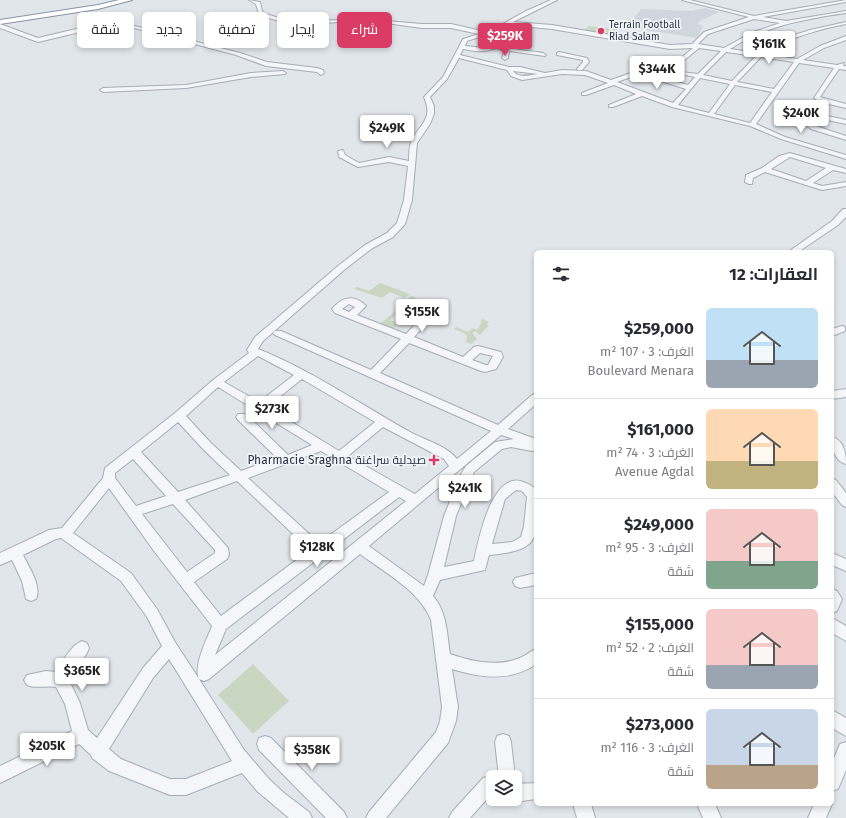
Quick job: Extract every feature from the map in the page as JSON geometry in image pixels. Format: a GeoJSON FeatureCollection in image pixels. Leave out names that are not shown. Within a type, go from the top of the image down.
{"type":"FeatureCollection","features":[{"type":"Feature","properties":{"kind":"highway"},"geometry":{"type":"LineString","coordinates":[[0,22],[90,8],[128,0]]}},
{"type":"Feature","properties":{"kind":"street"},"geometry":{"type":"LineString","coordinates":[[251,0],[258,3],[260,11],[264,15],[289,23],[344,21],[370,24],[386,22],[422,26],[452,26],[487,32]]}},
{"type":"Feature","properties":{"kind":"street"},"geometry":{"type":"LineString","coordinates":[[456,467],[448,456],[382,422],[300,374],[252,350],[254,345],[287,314],[341,268],[398,228],[405,215],[408,200],[414,143],[427,124],[431,114],[431,106],[427,97],[442,82],[467,39],[508,23],[555,0]]}},
{"type":"Feature","properties":{"kind":"street"},"geometry":{"type":"LineString","coordinates":[[684,0],[754,17],[823,28],[846,29]]}},
{"type":"Feature","properties":{"kind":"street"},"geometry":{"type":"LineString","coordinates":[[682,60],[706,33],[754,17],[846,1]]}},
{"type":"Feature","properties":{"kind":"street"},"geometry":{"type":"LineString","coordinates":[[674,106],[700,76],[726,50],[758,32],[786,22],[845,12]]}},
{"type":"Feature","properties":{"kind":"street"},"geometry":{"type":"LineString","coordinates":[[508,23],[557,27],[670,47],[696,46],[846,68]]}},
{"type":"Feature","properties":{"kind":"street"},"geometry":{"type":"LineString","coordinates":[[0,26],[38,40],[93,27],[123,24],[238,54],[266,64],[317,70],[322,72],[318,74],[261,73],[205,84],[168,88],[103,90]]}},
{"type":"Feature","properties":{"kind":"street"},"geometry":{"type":"LineString","coordinates":[[710,115],[735,83],[760,55],[786,40],[823,28],[846,24]]}},
{"type":"Feature","properties":{"kind":"street"},"geometry":{"type":"LineString","coordinates":[[480,35],[504,48],[543,55]]}},
{"type":"Feature","properties":{"kind":"street"},"geometry":{"type":"LineString","coordinates":[[752,125],[774,91],[797,61],[822,47],[846,38]]}},
{"type":"Feature","properties":{"kind":"street"},"geometry":{"type":"LineString","coordinates":[[461,47],[484,50],[498,46]]}},
{"type":"Feature","properties":{"kind":"street"},"geometry":{"type":"LineString","coordinates":[[504,48],[507,52],[505,58]]}},
{"type":"Feature","properties":{"kind":"street"},"geometry":{"type":"LineString","coordinates":[[559,54],[584,58],[586,60],[580,67]]}},
{"type":"Feature","properties":{"kind":"street"},"geometry":{"type":"LineString","coordinates":[[457,56],[509,69],[513,75],[522,78],[546,71],[580,67],[613,83],[674,106],[752,125],[783,138],[846,158]]}},
{"type":"Feature","properties":{"kind":"street"},"geometry":{"type":"LineString","coordinates":[[846,62],[837,67],[817,98],[822,101],[846,106]]}},
{"type":"Feature","properties":{"kind":"street"},"geometry":{"type":"LineString","coordinates":[[584,94],[653,67]]}},
{"type":"Feature","properties":{"kind":"street"},"geometry":{"type":"LineString","coordinates":[[639,72],[690,88]]}},
{"type":"Feature","properties":{"kind":"street"},"geometry":{"type":"LineString","coordinates":[[683,72],[774,91]]}},
{"type":"Feature","properties":{"kind":"street"},"geometry":{"type":"LineString","coordinates":[[611,106],[642,94]]}},
{"type":"Feature","properties":{"kind":"street"},"geometry":{"type":"LineString","coordinates":[[846,122],[818,116],[814,117],[809,125],[813,128],[846,138]]}},
{"type":"Feature","properties":{"kind":"street"},"geometry":{"type":"LineString","coordinates":[[341,151],[341,156],[358,165],[390,158],[398,159],[412,165]]}},
{"type":"Feature","properties":{"kind":"street"},"geometry":{"type":"LineString","coordinates":[[749,182],[749,176],[766,170],[782,158],[790,155],[839,169]]}},
{"type":"Feature","properties":{"kind":"street"},"geometry":{"type":"LineString","coordinates":[[808,183],[839,169],[846,164]]}},
{"type":"Feature","properties":{"kind":"street"},"geometry":{"type":"LineString","coordinates":[[766,170],[827,188],[846,184]]}},
{"type":"Feature","properties":{"kind":"street"},"geometry":{"type":"LineString","coordinates":[[795,250],[841,218],[846,211]]}},
{"type":"Feature","properties":{"kind":"street"},"geometry":{"type":"LineString","coordinates":[[841,218],[845,226]]}},
{"type":"Feature","properties":{"kind":"street"},"geometry":{"type":"LineString","coordinates":[[373,374],[440,304]]}},
{"type":"Feature","properties":{"kind":"street"},"geometry":{"type":"LineString","coordinates":[[351,316],[465,361]]}},
{"type":"Feature","properties":{"kind":"street"},"geometry":{"type":"LineString","coordinates":[[834,332],[842,329]]}},
{"type":"Feature","properties":{"kind":"street"},"geometry":{"type":"LineString","coordinates":[[278,333],[500,430],[534,442]]}},
{"type":"Feature","properties":{"kind":"street"},"geometry":{"type":"LineString","coordinates":[[220,625],[185,581],[109,479],[109,471],[179,416],[217,382],[257,352]]}},
{"type":"Feature","properties":{"kind":"street"},"geometry":{"type":"LineString","coordinates":[[259,408],[300,374]]}},
{"type":"Feature","properties":{"kind":"street"},"geometry":{"type":"LineString","coordinates":[[217,382],[322,446],[415,500]]}},
{"type":"Feature","properties":{"kind":"street"},"geometry":{"type":"LineString","coordinates":[[834,395],[846,393]]}},
{"type":"Feature","properties":{"kind":"street"},"geometry":{"type":"LineString","coordinates":[[195,685],[205,673],[456,467],[534,400]]}},
{"type":"Feature","properties":{"kind":"street"},"geometry":{"type":"LineString","coordinates":[[179,416],[207,446],[319,551]]}},
{"type":"Feature","properties":{"kind":"street"},"geometry":{"type":"LineString","coordinates":[[242,417],[286,460]]}},
{"type":"Feature","properties":{"kind":"street"},"geometry":{"type":"LineString","coordinates":[[341,456],[382,422]]}},
{"type":"Feature","properties":{"kind":"street"},"geometry":{"type":"LineString","coordinates":[[426,597],[435,574],[450,516],[465,477],[470,469],[492,449],[499,445],[511,443],[534,448]]}},
{"type":"Feature","properties":{"kind":"street"},"geometry":{"type":"LineString","coordinates":[[834,444],[846,460]]}},
{"type":"Feature","properties":{"kind":"street"},"geometry":{"type":"LineString","coordinates":[[134,512],[286,460],[322,446]]}},
{"type":"Feature","properties":{"kind":"street"},"geometry":{"type":"LineString","coordinates":[[134,452],[223,552],[217,559],[185,581]]}},
{"type":"Feature","properties":{"kind":"street"},"geometry":{"type":"LineString","coordinates":[[65,534],[109,479]]}},
{"type":"Feature","properties":{"kind":"street"},"geometry":{"type":"LineString","coordinates":[[435,574],[480,566],[483,550],[502,493],[515,485],[525,487],[533,497],[528,538],[523,544],[516,547],[483,550]]}},
{"type":"Feature","properties":{"kind":"street"},"geometry":{"type":"LineString","coordinates":[[834,486],[846,502]]}},
{"type":"Feature","properties":{"kind":"street"},"geometry":{"type":"LineString","coordinates":[[205,673],[208,655],[220,625],[399,491]]}},
{"type":"Feature","properties":{"kind":"street"},"geometry":{"type":"LineString","coordinates":[[0,559],[15,554],[54,534],[61,533],[65,534],[126,577],[152,613],[170,647],[195,685],[227,740],[245,764],[278,799],[303,818]]}},
{"type":"Feature","properties":{"kind":"street"},"geometry":{"type":"LineString","coordinates":[[360,546],[426,597],[432,605],[438,620],[450,707],[446,728],[442,737],[375,818]]}},
{"type":"Feature","properties":{"kind":"street"},"geometry":{"type":"LineString","coordinates":[[15,554],[29,581],[31,595]]}},
{"type":"Feature","properties":{"kind":"street"},"geometry":{"type":"LineString","coordinates":[[834,560],[846,565]]}},
{"type":"Feature","properties":{"kind":"street"},"geometry":{"type":"LineString","coordinates":[[520,582],[534,579]]}},
{"type":"Feature","properties":{"kind":"street"},"geometry":{"type":"LineString","coordinates":[[834,626],[846,634]]}},
{"type":"Feature","properties":{"kind":"street"},"geometry":{"type":"LineString","coordinates":[[98,752],[148,672],[170,647]]}},
{"type":"Feature","properties":{"kind":"street"},"geometry":{"type":"LineString","coordinates":[[61,680],[67,668],[82,648]]}},
{"type":"Feature","properties":{"kind":"street"},"geometry":{"type":"LineString","coordinates":[[443,658],[462,666],[496,669],[525,663],[534,657]]}},
{"type":"Feature","properties":{"kind":"street"},"geometry":{"type":"LineString","coordinates":[[32,680],[46,678],[61,680]]}},
{"type":"Feature","properties":{"kind":"street"},"geometry":{"type":"LineString","coordinates":[[61,680],[72,704],[81,735],[98,752],[115,765],[170,787],[179,788],[186,787],[245,764]]}},
{"type":"Feature","properties":{"kind":"street"},"geometry":{"type":"LineString","coordinates":[[834,719],[846,728]]}},
{"type":"Feature","properties":{"kind":"street"},"geometry":{"type":"LineString","coordinates":[[0,776],[81,735]]}},
{"type":"Feature","properties":{"kind":"street"},"geometry":{"type":"LineString","coordinates":[[503,742],[507,770]]}},
{"type":"Feature","properties":{"kind":"street"},"geometry":{"type":"LineString","coordinates":[[265,744],[338,818]]}},
{"type":"Feature","properties":{"kind":"street"},"geometry":{"type":"LineString","coordinates":[[834,778],[846,750]]}},
{"type":"Feature","properties":{"kind":"street"},"geometry":{"type":"LineString","coordinates":[[458,818],[486,787]]}},
{"type":"Feature","properties":{"kind":"street"},"geometry":{"type":"LineString","coordinates":[[522,793],[534,791]]}},
{"type":"Feature","properties":{"kind":"street"},"geometry":{"type":"LineString","coordinates":[[583,806],[586,818]]}},
{"type":"Feature","properties":{"kind":"street"},"geometry":{"type":"LineString","coordinates":[[707,806],[712,818]]}},
{"type":"Feature","properties":{"kind":"street"},"geometry":{"type":"LineString","coordinates":[[817,818],[822,806]]}},
{"type":"Feature","properties":{"kind":"shaded area"},"geometry":{"type":"Polygon","coordinates":[[[705,8],[719,12],[698,22],[699,25],[703,26],[697,38],[627,27],[641,9],[691,11],[705,8]]]}},
{"type":"Feature","properties":{"kind":"green space","name":"Terrain Football Riad Salam"},"geometry":{"type":"Polygon","coordinates":[[[589,26],[618,30],[613,35],[583,31],[589,26]]]}},
{"type":"Feature","properties":{"kind":"green space"},"geometry":{"type":"Polygon","coordinates":[[[380,283],[410,294],[405,298],[390,292],[382,298],[354,289],[357,287],[369,291],[380,283]]]}},
{"type":"Feature","properties":{"kind":"green space"},"geometry":{"type":"Polygon","coordinates":[[[411,296],[416,297],[413,301],[421,304],[424,301],[422,300],[423,298],[431,301],[426,306],[412,301],[410,302],[390,320],[399,323],[393,329],[380,324],[399,308],[396,306],[399,303],[402,304],[411,296]]]}},
{"type":"Feature","properties":{"kind":"green space"},"geometry":{"type":"Polygon","coordinates":[[[483,319],[489,322],[487,324],[489,325],[480,335],[475,331],[472,333],[477,339],[471,344],[466,342],[467,336],[464,333],[454,329],[456,327],[468,332],[472,328],[477,330],[482,322],[480,321],[483,319]]]}},
{"type":"Feature","properties":{"kind":"green space"},"geometry":{"type":"Polygon","coordinates":[[[253,664],[289,701],[253,734],[218,695],[253,664]]]}},
{"type":"Feature","properties":{"kind":"place","name":"Terrain Football Riad Salam"},"geometry":{"type":"Point","coordinates":[601,31]}},
{"type":"Feature","properties":{"kind":"place","name":"Pharmacie Sraghna صيدلية سراغنة"},"geometry":{"type":"Point","coordinates":[434,460]}}]}
